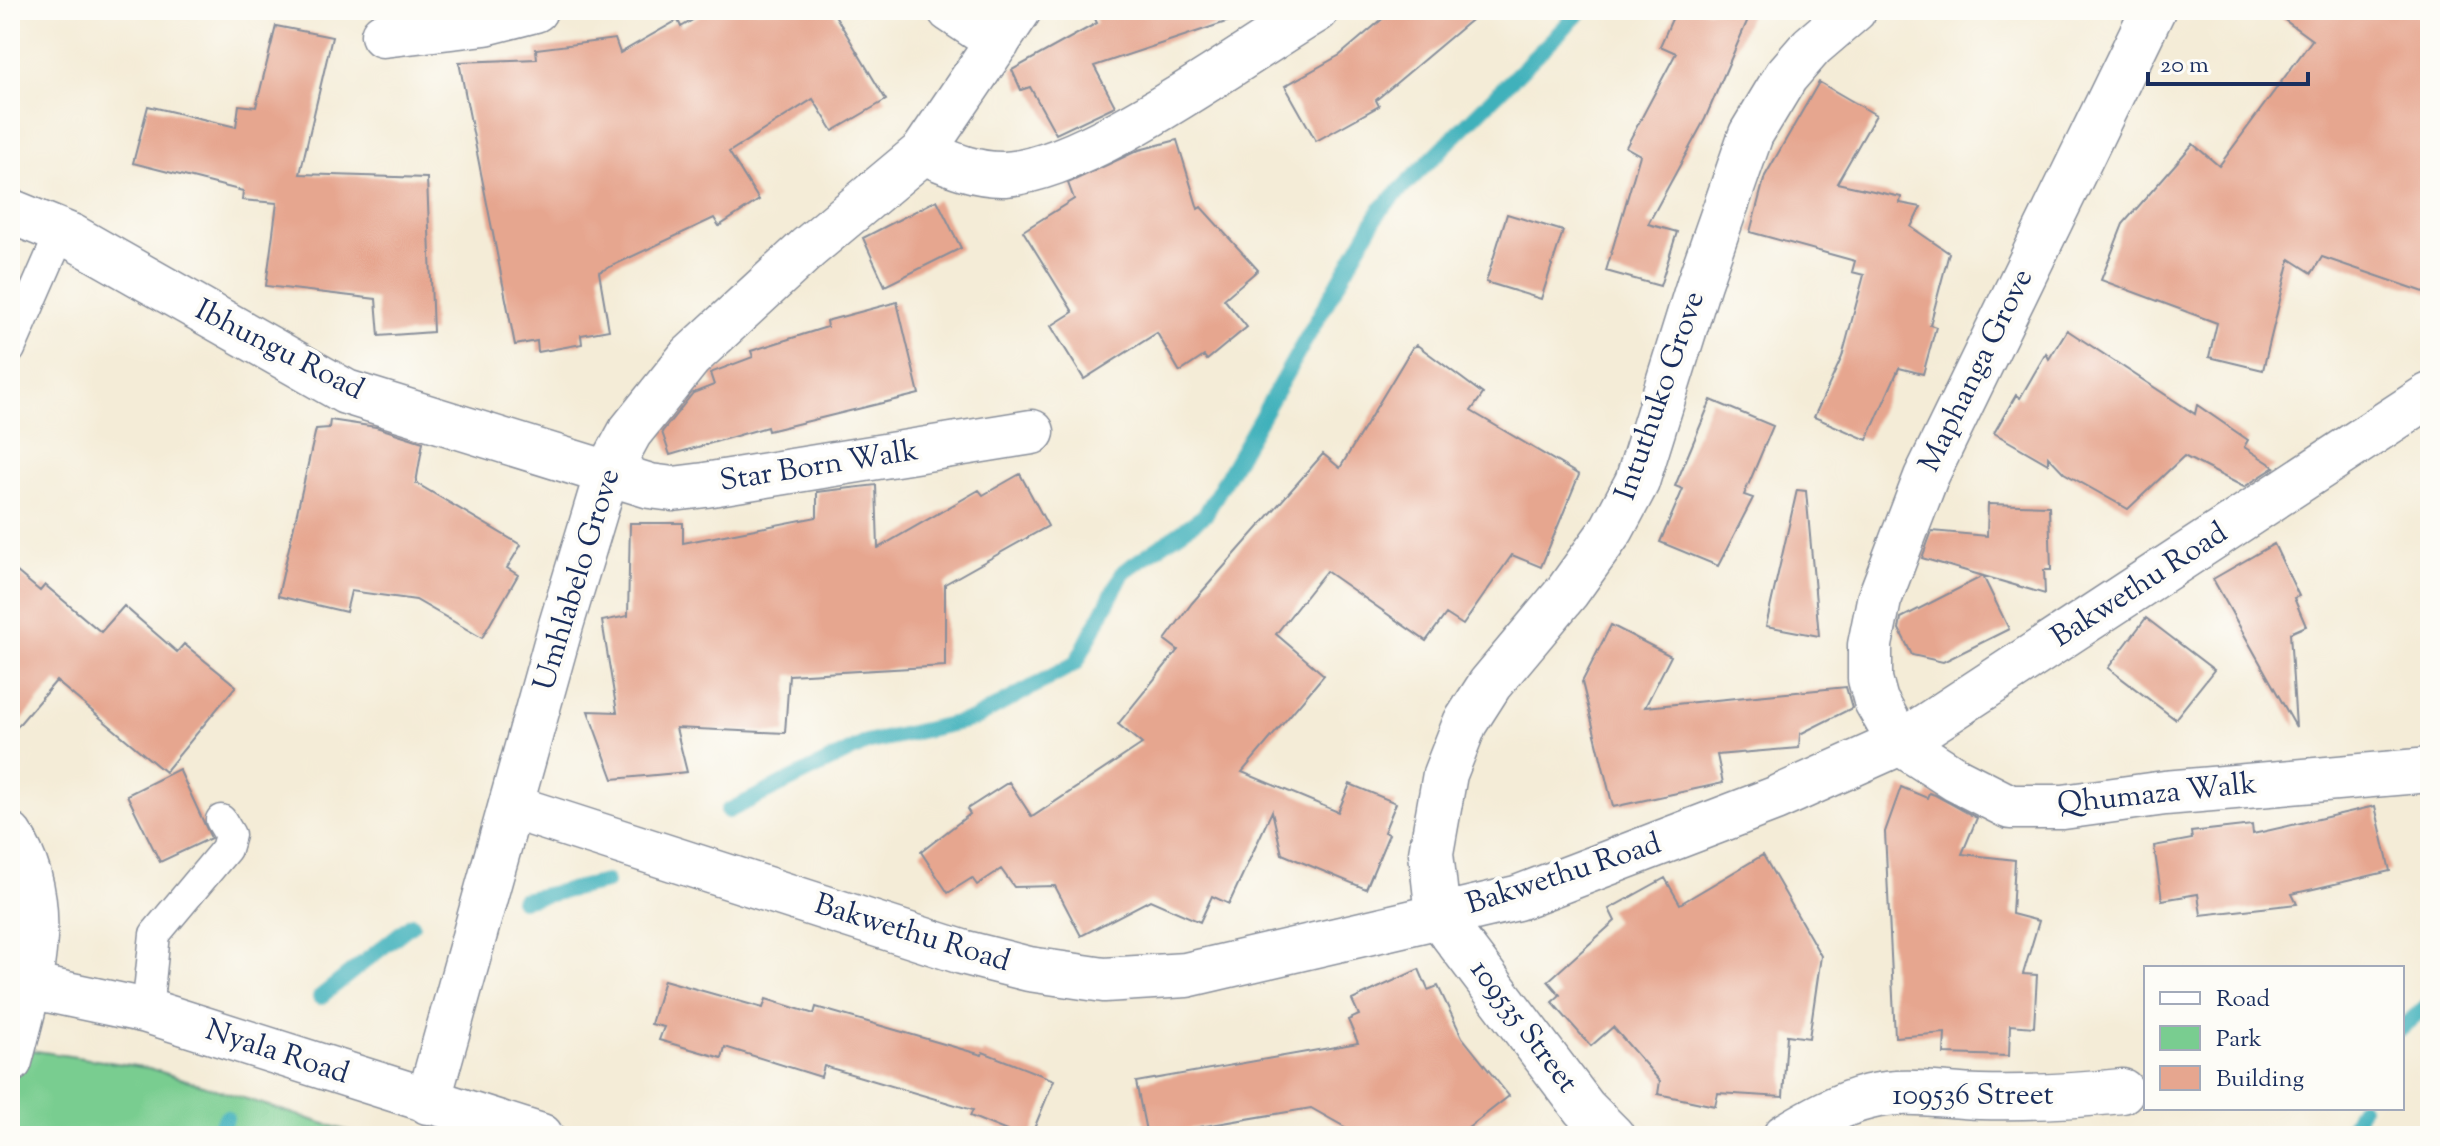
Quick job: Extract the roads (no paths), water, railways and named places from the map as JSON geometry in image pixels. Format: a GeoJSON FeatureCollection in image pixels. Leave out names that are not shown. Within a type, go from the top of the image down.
{"type":"FeatureCollection","features":[{"type":"Feature","properties":{"kind":"street"},"geometry":{"type":"LineString","coordinates":[[383,35],[485,23],[535,10]]}},
{"type":"Feature","properties":{"kind":"street"},"geometry":{"type":"LineString","coordinates":[[950,10],[1008,26]]}},
{"type":"Feature","properties":{"kind":"street"},"geometry":{"type":"LineString","coordinates":[[923,152],[958,167],[986,173],[1026,171],[1059,160],[1146,116],[1317,10]]}},
{"type":"Feature","properties":{"kind":"street","name":"Intuthuko Grove"},"geometry":{"type":"LineString","coordinates":[[1438,915],[1431,853],[1445,774],[1465,723],[1490,684],[1567,592],[1612,529],[1637,482],[1708,256],[1751,134],[1786,76],[1812,46],[1854,10]]}},
{"type":"Feature","properties":{"kind":"street","name":"Maphanga Grove"},"geometry":{"type":"LineString","coordinates":[[1900,743],[1886,722],[1870,679],[1870,645],[1879,600],[1954,414],[2153,10]]}},
{"type":"Feature","properties":{"kind":"street","name":"Umhlabelo Grove"},"geometry":{"type":"LineString","coordinates":[[428,1102],[561,625],[606,476],[630,432],[690,357],[808,248],[923,152],[1008,26]]}},
{"type":"Feature","properties":{"kind":"street","name":"Ibhungu Road"},"geometry":{"type":"LineString","coordinates":[[10,211],[61,232],[346,392],[453,423],[606,476]]}},
{"type":"Feature","properties":{"kind":"street","name":"Bakwethu Road"},"geometry":{"type":"LineString","coordinates":[[512,807],[962,952],[1029,969],[1104,980],[1186,975],[1517,898],[1775,799],[1900,743],[2430,395]]}},
{"type":"Feature","properties":{"kind":"street","name":"Star Born Walk"},"geometry":{"type":"LineString","coordinates":[[606,476],[673,489],[1032,432]]}},
{"type":"Feature","properties":{"kind":"street","name":"Qhumaza Walk"},"geometry":{"type":"LineString","coordinates":[[1900,743],[1957,780],[2010,807],[2063,807],[2165,793],[2430,770]]}},
{"type":"Feature","properties":{"kind":"street"},"geometry":{"type":"LineString","coordinates":[[10,835],[32,876],[36,920],[20,983],[10,1061]]}},
{"type":"Feature","properties":{"kind":"street","name":"109535 Street"},"geometry":{"type":"LineString","coordinates":[[1438,915],[1584,1108],[1612,1136]]}},
{"type":"Feature","properties":{"kind":"street","name":"Nyala Road"},"geometry":{"type":"LineString","coordinates":[[20,983],[147,1011],[541,1136]]}},
{"type":"Feature","properties":{"kind":"street","name":"109536 Street"},"geometry":{"type":"LineString","coordinates":[[1785,1136],[1847,1104],[1889,1094],[1934,1092],[1975,1097],[2051,1098],[2122,1091]]}},
{"type":"Feature","properties":{"kind":"lane"},"geometry":{"type":"LineString","coordinates":[[10,349],[61,232]]}},
{"type":"Feature","properties":{"kind":"lane"},"geometry":{"type":"LineString","coordinates":[[147,1011],[155,934],[226,849],[230,835],[221,820]]}},
{"type":"Feature","properties":{"kind":"waterway"},"geometry":{"type":"LineString","coordinates":[[728,811],[866,743],[974,719],[1076,663],[1124,571],[1205,515],[1380,210],[1582,10]]}},
{"type":"Feature","properties":{"kind":"waterway"},"geometry":{"type":"LineString","coordinates":[[522,900],[606,882]]}},
{"type":"Feature","properties":{"kind":"waterway"},"geometry":{"type":"LineString","coordinates":[[320,997],[412,924]]}},
{"type":"Feature","properties":{"kind":"waterway"},"geometry":{"type":"LineString","coordinates":[[2404,1026],[2430,1003]]}},
{"type":"Feature","properties":{"kind":"waterway"},"geometry":{"type":"LineString","coordinates":[[2347,1136],[2360,1110]]}},
{"type":"Feature","properties":{"kind":"waterway"},"geometry":{"type":"LineString","coordinates":[[215,1136],[226,1118]]}}]}
